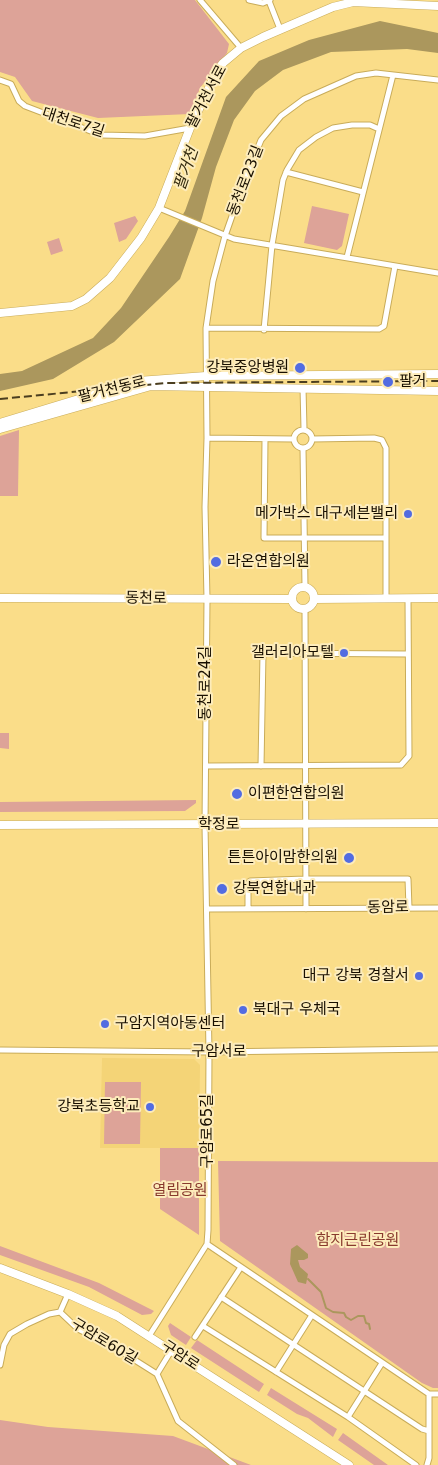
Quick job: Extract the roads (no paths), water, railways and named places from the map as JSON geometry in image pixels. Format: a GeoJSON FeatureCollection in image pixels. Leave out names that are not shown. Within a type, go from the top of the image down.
{"type":"FeatureCollection","features":[{"type":"Feature","properties":{"kind":"main road","name":"팔거천서로"},"geometry":{"type":"LineString","coordinates":[[0,313],[72,306],[86,299],[110,278],[141,238],[159,208],[190,128],[217,71],[230,56],[241,48],[332,3],[393,2],[438,4]]}},
{"type":"Feature","properties":{"kind":"main road","name":"팔거천동로"},"geometry":{"type":"LineString","coordinates":[[0,423],[138,381],[206,376],[438,374]]}},
{"type":"Feature","properties":{"kind":"main road","name":"팔거천동로"},"geometry":{"type":"LineString","coordinates":[[0,429],[151,386],[438,391]]}},
{"type":"Feature","properties":{"kind":"main road"},"geometry":{"type":"LineString","coordinates":[[305,587],[312,592],[314,599],[311,606],[305,609],[295,605],[292,599],[297,589],[305,587]]}},
{"type":"Feature","properties":{"kind":"main road","name":"동천로"},"geometry":{"type":"LineString","coordinates":[[0,598],[292,599]]}},
{"type":"Feature","properties":{"kind":"main road"},"geometry":{"type":"LineString","coordinates":[[314,599],[438,598]]}},
{"type":"Feature","properties":{"kind":"main road","name":"학정로"},"geometry":{"type":"LineString","coordinates":[[0,825],[438,823]]}},
{"type":"Feature","properties":{"kind":"main road","name":"구암로"},"geometry":{"type":"LineString","coordinates":[[0,1268],[68,1294],[117,1316],[349,1465]]}},
{"type":"Feature","properties":{"kind":"street"},"geometry":{"type":"LineString","coordinates":[[200,0],[241,48]]}},
{"type":"Feature","properties":{"kind":"street"},"geometry":{"type":"LineString","coordinates":[[249,0],[263,3],[270,0],[280,29]]}},
{"type":"Feature","properties":{"kind":"street"},"geometry":{"type":"LineString","coordinates":[[435,0],[438,4]]}},
{"type":"Feature","properties":{"kind":"street","name":"동천로23길"},"geometry":{"type":"LineString","coordinates":[[207,599],[205,536],[207,438],[206,328],[213,281],[225,236],[261,140],[281,116],[298,103],[356,76],[376,73],[438,80]]}},
{"type":"Feature","properties":{"kind":"street"},"geometry":{"type":"LineString","coordinates":[[347,257],[393,75]]}},
{"type":"Feature","properties":{"kind":"street","name":"대천로7길"},"geometry":{"type":"LineString","coordinates":[[0,80],[11,84],[19,101],[25,106],[101,135],[145,136],[190,128]]}},
{"type":"Feature","properties":{"kind":"street"},"geometry":{"type":"LineString","coordinates":[[264,330],[272,245],[282,180],[286,172],[299,150],[316,137],[333,128],[352,125],[370,126],[379,129]]}},
{"type":"Feature","properties":{"kind":"street"},"geometry":{"type":"LineString","coordinates":[[286,172],[363,192]]}},
{"type":"Feature","properties":{"kind":"street"},"geometry":{"type":"LineString","coordinates":[[159,208],[225,236],[438,274]]}},
{"type":"Feature","properties":{"kind":"street"},"geometry":{"type":"LineString","coordinates":[[206,328],[264,330],[379,329],[384,326],[396,266]]}},
{"type":"Feature","properties":{"kind":"street"},"geometry":{"type":"LineString","coordinates":[[303,388],[304,430]]}},
{"type":"Feature","properties":{"kind":"street"},"geometry":{"type":"LineString","coordinates":[[304,430],[311,434],[312,439],[309,445],[303,448],[297,447],[293,439],[296,432],[304,430]]}},
{"type":"Feature","properties":{"kind":"street"},"geometry":{"type":"LineString","coordinates":[[207,438],[293,439]]}},
{"type":"Feature","properties":{"kind":"street"},"geometry":{"type":"LineString","coordinates":[[312,439],[374,438],[382,440],[386,448],[386,597]]}},
{"type":"Feature","properties":{"kind":"street"},"geometry":{"type":"LineString","coordinates":[[265,439],[264,538],[386,538]]}},
{"type":"Feature","properties":{"kind":"street"},"geometry":{"type":"LineString","coordinates":[[303,448],[305,587]]}},
{"type":"Feature","properties":{"kind":"street"},"geometry":{"type":"LineString","coordinates":[[206,766],[402,765],[409,756],[408,598]]}},
{"type":"Feature","properties":{"kind":"street","name":"동천로24길"},"geometry":{"type":"LineString","coordinates":[[205,825],[207,599]]}},
{"type":"Feature","properties":{"kind":"street"},"geometry":{"type":"LineString","coordinates":[[208,909],[306,909],[304,825],[305,609]]}},
{"type":"Feature","properties":{"kind":"street"},"geometry":{"type":"LineString","coordinates":[[261,766],[263,653],[408,654]]}},
{"type":"Feature","properties":{"kind":"street","name":"구암로65길"},"geometry":{"type":"LineString","coordinates":[[205,825],[208,909],[209,1052],[207,1244]]}},
{"type":"Feature","properties":{"kind":"street"},"geometry":{"type":"LineString","coordinates":[[248,909],[248,884],[250,881],[305,879],[408,879],[409,908]]}},
{"type":"Feature","properties":{"kind":"street","name":"동암로"},"geometry":{"type":"LineString","coordinates":[[306,909],[438,908]]}},
{"type":"Feature","properties":{"kind":"street","name":"구암서로"},"geometry":{"type":"LineString","coordinates":[[0,1050],[209,1052],[438,1049]]}},
{"type":"Feature","properties":{"kind":"street"},"geometry":{"type":"LineString","coordinates":[[149,1336],[207,1244],[429,1394],[438,1394]]}},
{"type":"Feature","properties":{"kind":"street"},"geometry":{"type":"LineString","coordinates":[[195,1337],[241,1267]]}},
{"type":"Feature","properties":{"kind":"street"},"geometry":{"type":"LineString","coordinates":[[60,1312],[68,1294]]}},
{"type":"Feature","properties":{"kind":"street"},"geometry":{"type":"LineString","coordinates":[[221,1297],[364,1392],[422,1429],[429,1431]]}},
{"type":"Feature","properties":{"kind":"street","name":"구암로60길"},"geometry":{"type":"LineString","coordinates":[[0,1365],[2,1344],[10,1334],[49,1314],[60,1312],[78,1329],[110,1345],[157,1374]]}},
{"type":"Feature","properties":{"kind":"street"},"geometry":{"type":"LineString","coordinates":[[276,1372],[312,1315]]}},
{"type":"Feature","properties":{"kind":"street"},"geometry":{"type":"LineString","coordinates":[[203,1326],[348,1418],[416,1465]]}},
{"type":"Feature","properties":{"kind":"street"},"geometry":{"type":"LineString","coordinates":[[172,1351],[157,1374],[178,1421],[234,1465]]}},
{"type":"Feature","properties":{"kind":"street"},"geometry":{"type":"LineString","coordinates":[[348,1418],[382,1363]]}},
{"type":"Feature","properties":{"kind":"street"},"geometry":{"type":"LineString","coordinates":[[427,1465],[429,1458],[429,1394]]}},
{"type":"Feature","properties":{"kind":"waterway"},"geometry":{"type":"LineString","coordinates":[[308,1279],[321,1292],[326,1308],[333,1312],[344,1313],[351,1320],[358,1316],[364,1316],[370,1329]]}},
{"type":"Feature","properties":{"kind":"railway"},"geometry":{"type":"LineString","coordinates":[[0,399],[166,383],[438,381]]}},
{"type":"Feature","properties":{"kind":"place","name":"강북중앙병원"},"geometry":{"type":"Point","coordinates":[300,368]}},
{"type":"Feature","properties":{"kind":"place","name":"팔거"},"geometry":{"type":"Point","coordinates":[388,382]}},
{"type":"Feature","properties":{"kind":"place","name":"메가박스 대구세븐밸리"},"geometry":{"type":"Point","coordinates":[408,514]}},
{"type":"Feature","properties":{"kind":"place","name":"라온연합의원"},"geometry":{"type":"Point","coordinates":[216,562]}},
{"type":"Feature","properties":{"kind":"place","name":"갤러리아모텔"},"geometry":{"type":"Point","coordinates":[344,653]}},
{"type":"Feature","properties":{"kind":"place","name":"이편한연합의원"},"geometry":{"type":"Point","coordinates":[237,794]}},
{"type":"Feature","properties":{"kind":"place","name":"튼튼아이맘한의원"},"geometry":{"type":"Point","coordinates":[349,858]}},
{"type":"Feature","properties":{"kind":"place","name":"강북연합내과"},"geometry":{"type":"Point","coordinates":[222,889]}},
{"type":"Feature","properties":{"kind":"place","name":"대구 강북 경찰서"},"geometry":{"type":"Point","coordinates":[419,976]}},
{"type":"Feature","properties":{"kind":"place","name":"북대구 우체국"},"geometry":{"type":"Point","coordinates":[243,1010]}},
{"type":"Feature","properties":{"kind":"place","name":"구암지역아동센터"},"geometry":{"type":"Point","coordinates":[105,1024]}},
{"type":"Feature","properties":{"kind":"place","name":"강북초등학교"},"geometry":{"type":"Point","coordinates":[150,1107]}},
{"type":"Feature","properties":{"kind":"water label","name":"팔거천"},"geometry":{"type":"Point","coordinates":[187,169]}},
{"type":"Feature","properties":{"kind":"park label","name":"열림공원"},"geometry":{"type":"Point","coordinates":[180,1191]}},
{"type":"Feature","properties":{"kind":"park label","name":"함지근린공원"},"geometry":{"type":"Point","coordinates":[358,1241]}}]}
